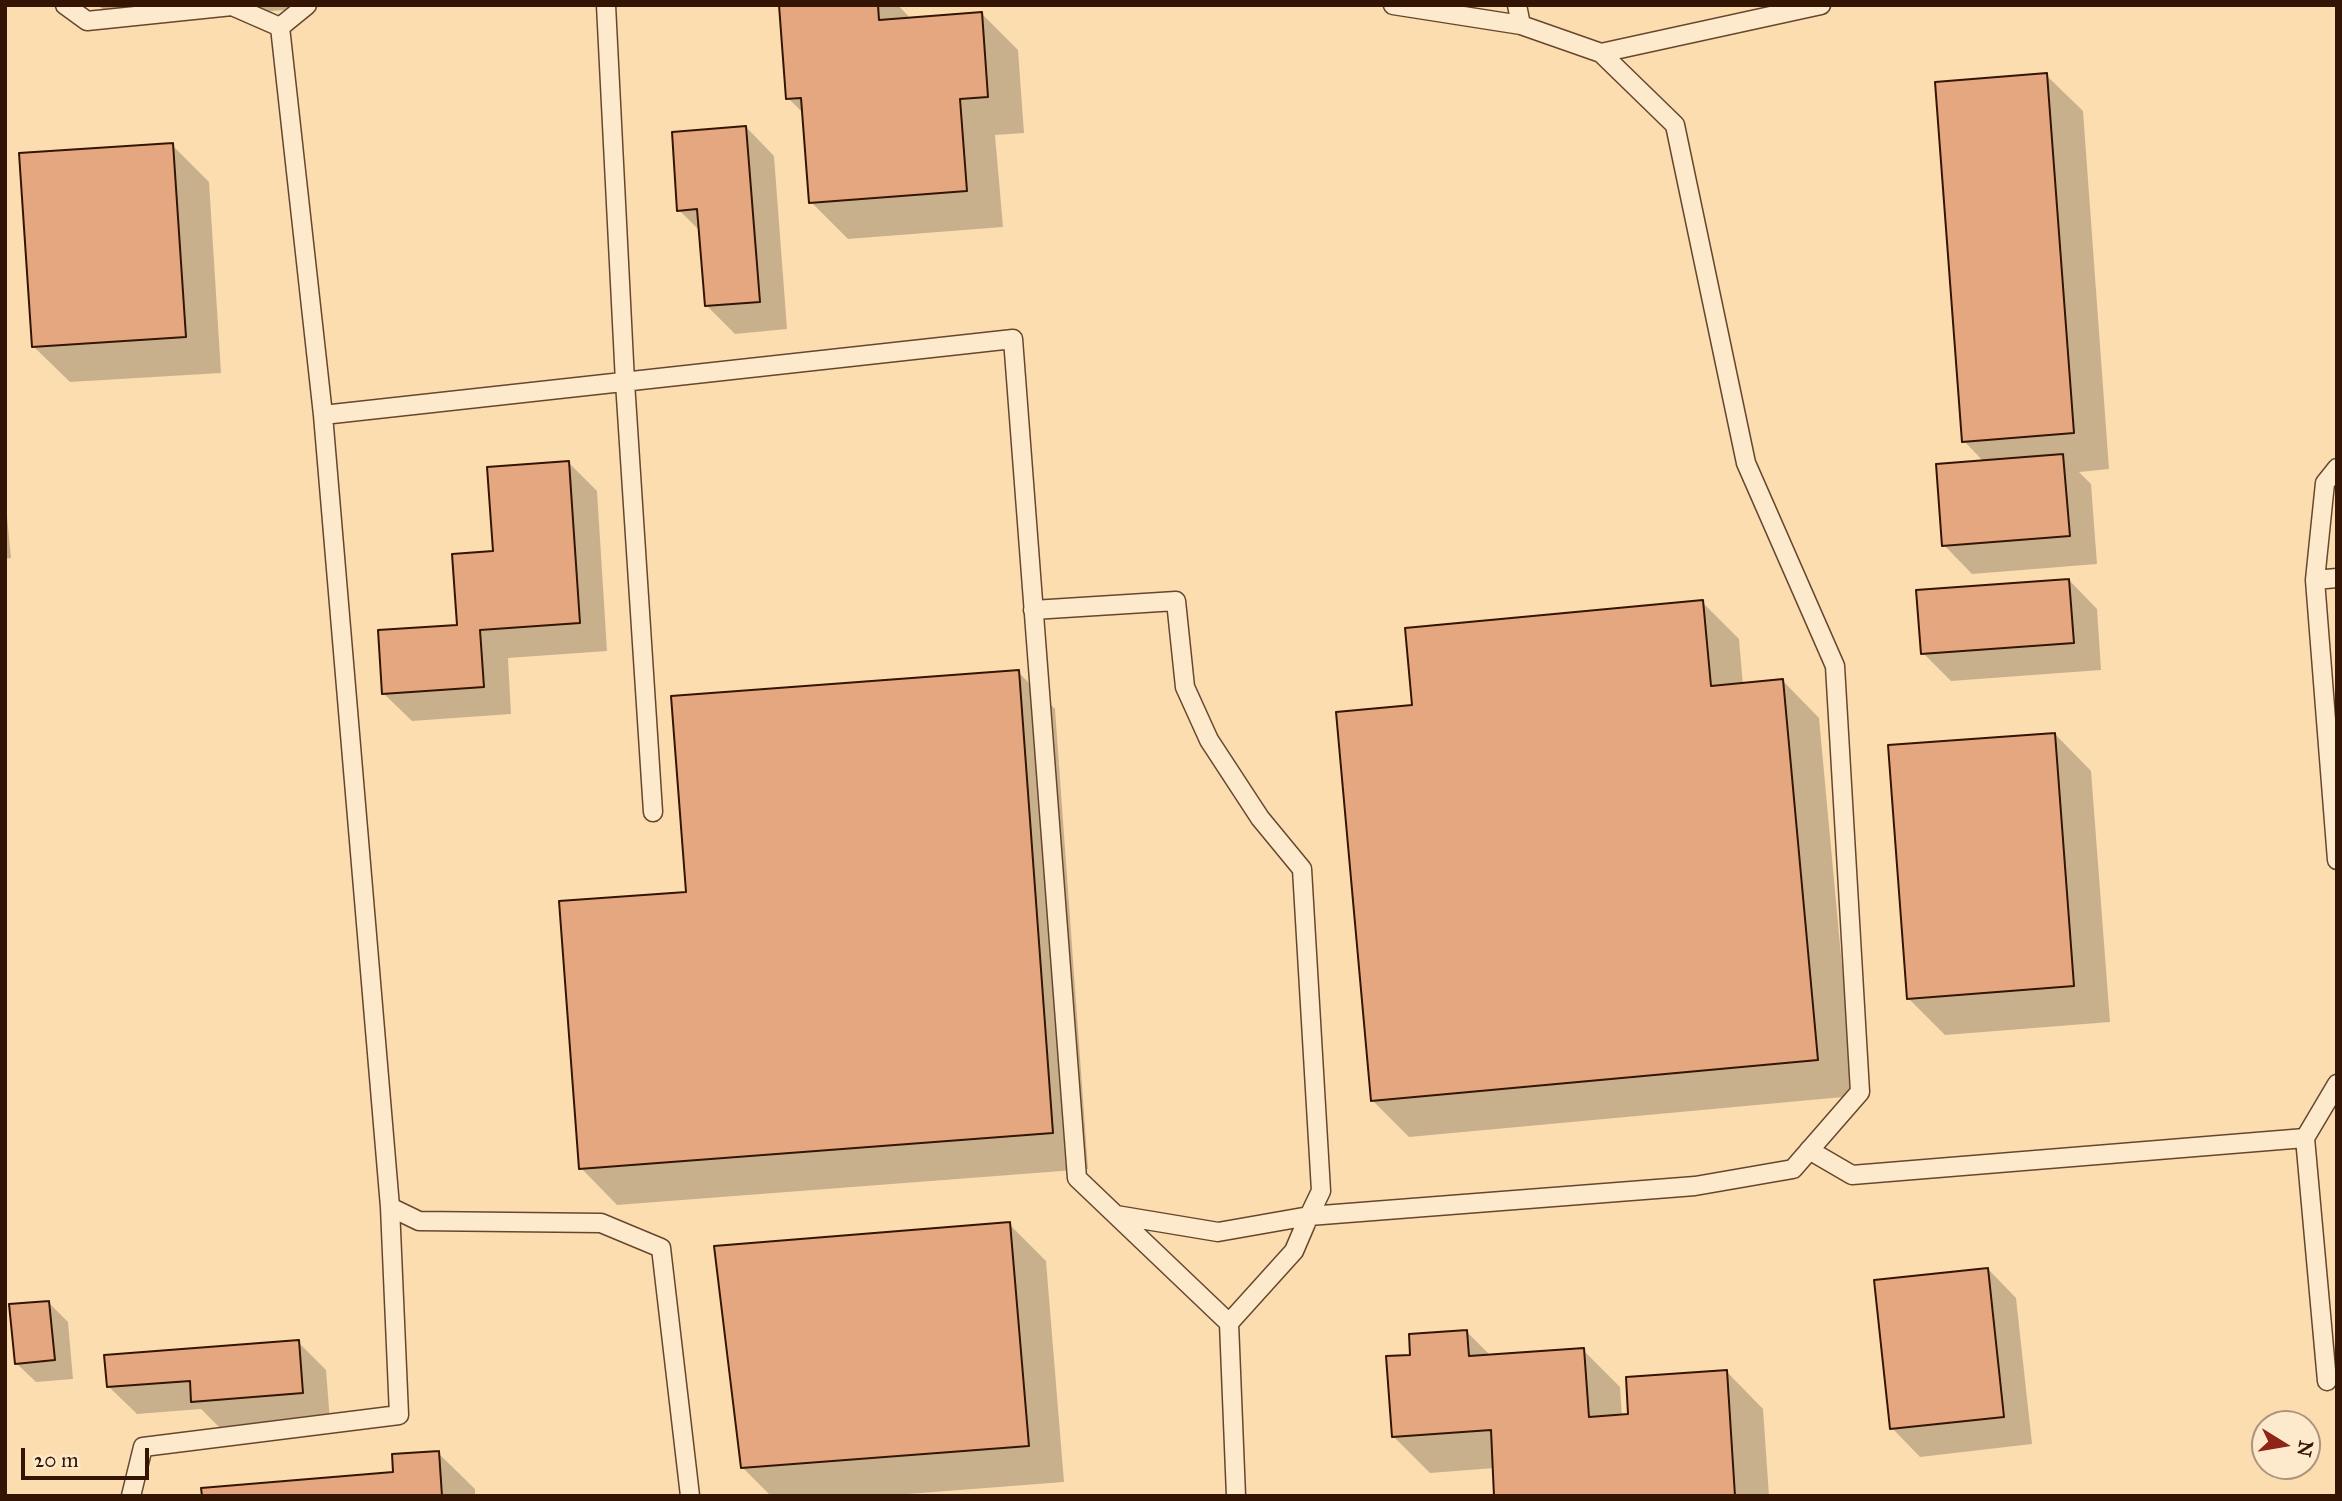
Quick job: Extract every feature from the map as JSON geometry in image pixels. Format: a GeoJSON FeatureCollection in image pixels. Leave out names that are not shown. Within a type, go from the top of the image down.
{"type":"FeatureCollection","features":[{"type":"Feature","properties":{"kind":"lane"},"geometry":{"type":"LineString","coordinates":[[65,5],[87,21],[232,6],[280,27]]}},
{"type":"Feature","properties":{"kind":"lane"},"geometry":{"type":"LineString","coordinates":[[280,27],[307,5]]}},
{"type":"Feature","properties":{"kind":"lane"},"geometry":{"type":"LineString","coordinates":[[606,5],[625,382],[653,812]]}},
{"type":"Feature","properties":{"kind":"lane"},"geometry":{"type":"LineString","coordinates":[[1116,1215],[1218,1232],[1309,1216],[1695,1186],[1793,1169],[1860,1092],[1835,666],[1746,463],[1675,125],[1601,53],[1521,25],[1393,5]]}},
{"type":"Feature","properties":{"kind":"lane"},"geometry":{"type":"LineString","coordinates":[[1517,5],[1521,25]]}},
{"type":"Feature","properties":{"kind":"lane"},"geometry":{"type":"LineString","coordinates":[[1601,53],[1821,5]]}},
{"type":"Feature","properties":{"kind":"lane"},"geometry":{"type":"LineString","coordinates":[[131,1496],[143,1447],[398,1415],[390,1207],[323,415],[280,27]]}},
{"type":"Feature","properties":{"kind":"lane"},"geometry":{"type":"LineString","coordinates":[[323,415],[1013,339],[1077,1178],[1229,1324],[1236,1496]]}},
{"type":"Feature","properties":{"kind":"lane"},"geometry":{"type":"LineString","coordinates":[[2337,468],[2325,483],[2315,580],[2337,860]]}},
{"type":"Feature","properties":{"kind":"lane"},"geometry":{"type":"LineString","coordinates":[[2315,580],[2337,578]]}},
{"type":"Feature","properties":{"kind":"lane"},"geometry":{"type":"LineString","coordinates":[[1033,610],[1176,601],[1185,687],[1209,740],[1260,818],[1302,869],[1321,1191],[1294,1251],[1229,1324]]}},
{"type":"Feature","properties":{"kind":"lane"},"geometry":{"type":"LineString","coordinates":[[2328,1381],[2305,1138],[2337,1084]]}},
{"type":"Feature","properties":{"kind":"lane"},"geometry":{"type":"LineString","coordinates":[[1809,1150],[1852,1175],[2305,1138]]}},
{"type":"Feature","properties":{"kind":"lane"},"geometry":{"type":"LineString","coordinates":[[390,1207],[419,1221],[601,1223],[661,1248],[690,1496]]}},
{"type":"Feature","properties":{"kind":"building"},"geometry":{"type":"Polygon","coordinates":[[[779,5],[878,5],[879,20],[982,12],[988,97],[960,99],[967,191],[809,203],[801,98],[786,99],[779,5]]]}},
{"type":"Feature","properties":{"kind":"building"},"geometry":{"type":"Polygon","coordinates":[[[2047,73],[2074,433],[1962,442],[1935,82],[2047,73]]]}},
{"type":"Feature","properties":{"kind":"building"},"geometry":{"type":"Polygon","coordinates":[[[746,126],[760,302],[705,306],[697,209],[677,211],[672,132],[746,126]]]}},
{"type":"Feature","properties":{"kind":"building"},"geometry":{"type":"Polygon","coordinates":[[[173,143],[186,337],[32,347],[19,153],[173,143]]]}},
{"type":"Feature","properties":{"kind":"building"},"geometry":{"type":"Polygon","coordinates":[[[2063,454],[2070,536],[1942,546],[1936,464],[2063,454]]]}},
{"type":"Feature","properties":{"kind":"building"},"geometry":{"type":"Polygon","coordinates":[[[569,461],[580,623],[480,630],[484,687],[382,694],[378,630],[457,625],[452,554],[493,551],[487,467],[569,461]]]}},
{"type":"Feature","properties":{"kind":"building"},"geometry":{"type":"Polygon","coordinates":[[[2069,579],[2074,643],[1921,654],[1916,590],[2069,579]]]}},
{"type":"Feature","properties":{"kind":"building"},"geometry":{"type":"Polygon","coordinates":[[[1703,600],[1711,686],[1783,679],[1818,1060],[1371,1101],[1336,712],[1412,705],[1405,628],[1703,600]]]}},
{"type":"Feature","properties":{"kind":"building"},"geometry":{"type":"Polygon","coordinates":[[[1019,670],[1053,1133],[579,1169],[559,901],[686,892],[671,696],[1019,670]]]}},
{"type":"Feature","properties":{"kind":"building"},"geometry":{"type":"Polygon","coordinates":[[[2055,733],[2074,986],[1907,999],[1888,745],[2055,733]]]}},
{"type":"Feature","properties":{"kind":"building"},"geometry":{"type":"Polygon","coordinates":[[[1010,1222],[1029,1446],[741,1468],[714,1246],[1010,1222]]]}},
{"type":"Feature","properties":{"kind":"building"},"geometry":{"type":"Polygon","coordinates":[[[1988,1268],[2004,1417],[1890,1429],[1874,1280],[1988,1268]]]}},
{"type":"Feature","properties":{"kind":"building"},"geometry":{"type":"Polygon","coordinates":[[[49,1301],[55,1360],[15,1364],[9,1304],[49,1301]]]}},
{"type":"Feature","properties":{"kind":"building"},"geometry":{"type":"Polygon","coordinates":[[[1467,1330],[1469,1356],[1584,1348],[1589,1417],[1628,1414],[1626,1377],[1727,1370],[1735,1496],[1494,1496],[1491,1430],[1392,1437],[1386,1356],[1410,1355],[1409,1334],[1467,1330]]]}},
{"type":"Feature","properties":{"kind":"building"},"geometry":{"type":"Polygon","coordinates":[[[299,1340],[303,1393],[191,1402],[190,1381],[107,1387],[104,1355],[299,1340]]]}},
{"type":"Feature","properties":{"kind":"building"},"geometry":{"type":"Polygon","coordinates":[[[439,1451],[442,1496],[202,1496],[201,1488],[393,1472],[392,1454],[439,1451]]]}}]}
